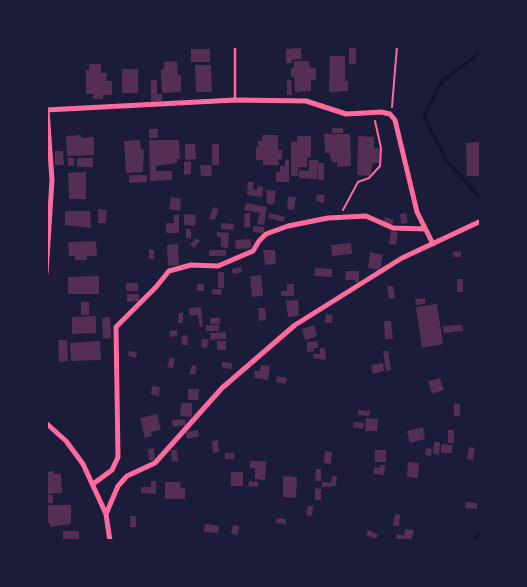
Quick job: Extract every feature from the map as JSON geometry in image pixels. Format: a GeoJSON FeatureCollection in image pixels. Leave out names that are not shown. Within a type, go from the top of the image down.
{"type":"FeatureCollection","features":[{"type":"Feature","properties":{"kind":"street"},"geometry":{"type":"LineString","coordinates":[[46,272],[52,180],[47,110],[235,100],[306,101],[346,114],[390,114],[395,120],[410,190],[433,244]]}},
{"type":"Feature","properties":{"kind":"street"},"geometry":{"type":"LineString","coordinates":[[93,484],[112,470],[118,457],[116,327],[169,271],[179,266],[218,266],[253,251],[266,234],[288,226],[338,217],[366,216],[393,228],[425,229]]}},
{"type":"Feature","properties":{"kind":"street"},"geometry":{"type":"LineString","coordinates":[[106,514],[118,486],[127,476],[155,463],[222,388],[288,330],[402,258],[478,222]]}},
{"type":"Feature","properties":{"kind":"street"},"geometry":{"type":"LineString","coordinates":[[46,423],[66,441],[83,464],[106,514],[110,541]]}},
{"type":"Feature","properties":{"kind":"lane"},"geometry":{"type":"LineString","coordinates":[[235,46],[235,100]]}},
{"type":"Feature","properties":{"kind":"path"},"geometry":{"type":"LineString","coordinates":[[390,114],[397,46]]}},
{"type":"Feature","properties":{"kind":"path"},"geometry":{"type":"LineString","coordinates":[[338,217],[358,182],[369,178],[380,166],[382,157],[380,138],[370,113]]}},
{"type":"Feature","properties":{"kind":"building"},"geometry":{"type":"Polygon","coordinates":[[[301,48],[302,59],[286,63],[286,49],[301,48]]]}},
{"type":"Feature","properties":{"kind":"building"},"geometry":{"type":"Polygon","coordinates":[[[349,48],[356,48],[356,64],[349,64],[349,48]]]}},
{"type":"Feature","properties":{"kind":"building"},"geometry":{"type":"Polygon","coordinates":[[[191,49],[210,49],[210,62],[191,62],[191,49]]]}},
{"type":"Feature","properties":{"kind":"building"},"geometry":{"type":"Polygon","coordinates":[[[330,56],[345,56],[345,81],[348,81],[348,91],[329,92],[330,56]]]}},
{"type":"Feature","properties":{"kind":"building"},"geometry":{"type":"Polygon","coordinates":[[[177,61],[178,75],[181,75],[181,92],[162,93],[161,69],[164,69],[164,62],[177,61]]]}},
{"type":"Feature","properties":{"kind":"building"},"geometry":{"type":"Polygon","coordinates":[[[294,61],[309,61],[310,68],[316,68],[316,80],[311,80],[311,91],[295,92],[294,77],[291,77],[291,68],[294,68],[294,61]]]}},
{"type":"Feature","properties":{"kind":"building"},"geometry":{"type":"Polygon","coordinates":[[[89,64],[101,64],[101,73],[107,73],[106,81],[112,81],[112,95],[103,95],[103,99],[93,99],[94,94],[86,94],[86,70],[89,70],[89,64]]]}},
{"type":"Feature","properties":{"kind":"building"},"geometry":{"type":"Polygon","coordinates":[[[195,65],[211,65],[212,92],[196,92],[195,65]]]}},
{"type":"Feature","properties":{"kind":"building"},"geometry":{"type":"Polygon","coordinates":[[[122,69],[138,69],[138,93],[122,93],[122,69]]]}},
{"type":"Feature","properties":{"kind":"building"},"geometry":{"type":"Polygon","coordinates":[[[151,80],[157,80],[157,94],[162,94],[162,101],[151,102],[151,80]]]}},
{"type":"Feature","properties":{"kind":"building"},"geometry":{"type":"Polygon","coordinates":[[[287,80],[291,80],[292,95],[287,95],[287,80]]]}},
{"type":"Feature","properties":{"kind":"building"},"geometry":{"type":"Polygon","coordinates":[[[332,128],[343,128],[343,133],[332,133],[332,128]]]}},
{"type":"Feature","properties":{"kind":"building"},"geometry":{"type":"Polygon","coordinates":[[[149,129],[158,129],[158,138],[149,138],[149,129]]]}},
{"type":"Feature","properties":{"kind":"building"},"geometry":{"type":"Polygon","coordinates":[[[324,134],[350,134],[351,166],[337,167],[337,162],[332,162],[329,153],[325,153],[324,134]]]}},
{"type":"Feature","properties":{"kind":"building"},"geometry":{"type":"Polygon","coordinates":[[[81,135],[82,138],[94,137],[94,155],[67,156],[66,136],[81,135]]]}},
{"type":"Feature","properties":{"kind":"building"},"geometry":{"type":"Polygon","coordinates":[[[262,135],[278,135],[278,150],[282,150],[282,159],[278,160],[279,165],[263,165],[263,160],[256,160],[256,147],[258,147],[258,141],[262,141],[262,135]]]}},
{"type":"Feature","properties":{"kind":"building"},"geometry":{"type":"Polygon","coordinates":[[[297,136],[311,136],[311,157],[307,158],[307,167],[298,167],[298,176],[291,176],[291,142],[297,142],[297,136]]]}},
{"type":"Feature","properties":{"kind":"building"},"geometry":{"type":"Polygon","coordinates":[[[358,136],[374,137],[374,148],[380,148],[379,163],[373,163],[370,176],[357,175],[358,136]]]}},
{"type":"Feature","properties":{"kind":"building"},"geometry":{"type":"Polygon","coordinates":[[[140,140],[141,149],[144,149],[143,172],[126,173],[124,141],[140,140]]]}},
{"type":"Feature","properties":{"kind":"building"},"geometry":{"type":"Polygon","coordinates":[[[149,140],[179,140],[180,159],[177,159],[177,163],[156,166],[156,171],[172,171],[172,180],[150,181],[149,140]]]}},
{"type":"Feature","properties":{"kind":"building"},"geometry":{"type":"Polygon","coordinates":[[[481,142],[481,176],[467,176],[466,143],[481,142]]]}},
{"type":"Feature","properties":{"kind":"building"},"geometry":{"type":"Polygon","coordinates":[[[185,144],[195,144],[196,159],[185,160],[185,144]]]}},
{"type":"Feature","properties":{"kind":"building"},"geometry":{"type":"Polygon","coordinates":[[[212,144],[219,144],[219,165],[212,165],[212,144]]]}},
{"type":"Feature","properties":{"kind":"building"},"geometry":{"type":"Polygon","coordinates":[[[55,151],[63,151],[64,165],[55,165],[55,151]]]}},
{"type":"Feature","properties":{"kind":"building"},"geometry":{"type":"Polygon","coordinates":[[[68,158],[74,158],[74,166],[68,166],[68,158]]]}},
{"type":"Feature","properties":{"kind":"building"},"geometry":{"type":"Polygon","coordinates":[[[77,158],[93,158],[93,167],[77,167],[77,158]]]}},
{"type":"Feature","properties":{"kind":"building"},"geometry":{"type":"Polygon","coordinates":[[[285,160],[289,160],[289,182],[276,182],[276,172],[280,172],[280,166],[285,166],[285,160]]]}},
{"type":"Feature","properties":{"kind":"building"},"geometry":{"type":"Polygon","coordinates":[[[309,160],[318,160],[317,179],[299,178],[299,170],[309,171],[309,160]]]}},
{"type":"Feature","properties":{"kind":"building"},"geometry":{"type":"Polygon","coordinates":[[[191,161],[191,174],[184,175],[184,162],[191,161]]]}},
{"type":"Feature","properties":{"kind":"building"},"geometry":{"type":"Polygon","coordinates":[[[318,163],[324,163],[324,180],[318,180],[318,163]]]}},
{"type":"Feature","properties":{"kind":"building"},"geometry":{"type":"Polygon","coordinates":[[[200,165],[211,165],[212,176],[201,176],[200,165]]]}},
{"type":"Feature","properties":{"kind":"building"},"geometry":{"type":"Polygon","coordinates":[[[86,172],[86,199],[69,199],[68,173],[86,172]]]}},
{"type":"Feature","properties":{"kind":"building"},"geometry":{"type":"Polygon","coordinates":[[[129,175],[147,175],[147,182],[129,183],[129,175]]]}},
{"type":"Feature","properties":{"kind":"building"},"geometry":{"type":"Polygon","coordinates":[[[248,182],[254,182],[253,189],[257,190],[257,186],[263,187],[262,197],[247,195],[248,182]]]}},
{"type":"Feature","properties":{"kind":"building"},"geometry":{"type":"Polygon","coordinates":[[[266,190],[276,191],[274,204],[267,204],[266,190]]]}},
{"type":"Feature","properties":{"kind":"building"},"geometry":{"type":"Polygon","coordinates":[[[317,194],[325,195],[324,203],[316,201],[317,194]]]}},
{"type":"Feature","properties":{"kind":"building"},"geometry":{"type":"Polygon","coordinates":[[[171,197],[181,199],[180,211],[169,209],[171,197]]]}},
{"type":"Feature","properties":{"kind":"building"},"geometry":{"type":"Polygon","coordinates":[[[288,197],[296,197],[294,210],[287,209],[288,197]]]}},
{"type":"Feature","properties":{"kind":"building"},"geometry":{"type":"Polygon","coordinates":[[[246,203],[267,207],[264,225],[257,224],[260,213],[244,210],[246,203]]]}},
{"type":"Feature","properties":{"kind":"building"},"geometry":{"type":"Polygon","coordinates":[[[213,207],[219,209],[215,220],[209,219],[213,207]]]}},
{"type":"Feature","properties":{"kind":"building"},"geometry":{"type":"Polygon","coordinates":[[[98,209],[107,210],[106,223],[98,223],[98,209]]]}},
{"type":"Feature","properties":{"kind":"building"},"geometry":{"type":"Polygon","coordinates":[[[65,211],[90,211],[91,228],[65,225],[65,211]]]}},
{"type":"Feature","properties":{"kind":"building"},"geometry":{"type":"Polygon","coordinates":[[[245,213],[250,213],[250,228],[244,227],[245,213]]]}},
{"type":"Feature","properties":{"kind":"building"},"geometry":{"type":"Polygon","coordinates":[[[269,213],[285,217],[284,222],[268,218],[269,213]]]}},
{"type":"Feature","properties":{"kind":"building"},"geometry":{"type":"Polygon","coordinates":[[[406,213],[408,223],[401,224],[400,214],[406,213]]]}},
{"type":"Feature","properties":{"kind":"building"},"geometry":{"type":"Polygon","coordinates":[[[184,214],[196,215],[195,226],[184,225],[184,214]]]}},
{"type":"Feature","properties":{"kind":"building"},"geometry":{"type":"Polygon","coordinates":[[[174,215],[179,215],[179,233],[166,233],[166,223],[174,223],[174,215]]]}},
{"type":"Feature","properties":{"kind":"building"},"geometry":{"type":"Polygon","coordinates":[[[385,217],[394,220],[392,225],[383,223],[385,217]]]}},
{"type":"Feature","properties":{"kind":"building"},"geometry":{"type":"Polygon","coordinates":[[[221,223],[234,224],[233,230],[221,229],[221,223]]]}},
{"type":"Feature","properties":{"kind":"building"},"geometry":{"type":"Polygon","coordinates":[[[253,226],[264,227],[264,233],[253,232],[253,226]]]}},
{"type":"Feature","properties":{"kind":"building"},"geometry":{"type":"Polygon","coordinates":[[[186,229],[191,229],[191,238],[186,238],[186,229]]]}},
{"type":"Feature","properties":{"kind":"building"},"geometry":{"type":"Polygon","coordinates":[[[391,231],[398,232],[396,245],[389,244],[391,231]]]}},
{"type":"Feature","properties":{"kind":"building"},"geometry":{"type":"Polygon","coordinates":[[[217,232],[229,233],[228,248],[221,247],[221,237],[217,237],[217,232]]]}},
{"type":"Feature","properties":{"kind":"building"},"geometry":{"type":"Polygon","coordinates":[[[196,238],[200,241],[194,248],[190,245],[196,238]]]}},
{"type":"Feature","properties":{"kind":"building"},"geometry":{"type":"Polygon","coordinates":[[[251,239],[251,248],[236,249],[235,240],[251,239]]]}},
{"type":"Feature","properties":{"kind":"building"},"geometry":{"type":"Polygon","coordinates":[[[96,241],[97,256],[87,256],[87,260],[75,260],[75,256],[69,256],[68,242],[96,241]]]}},
{"type":"Feature","properties":{"kind":"building"},"geometry":{"type":"Polygon","coordinates":[[[351,243],[352,254],[332,256],[331,245],[351,243]]]}},
{"type":"Feature","properties":{"kind":"building"},"geometry":{"type":"Polygon","coordinates":[[[178,244],[179,265],[168,266],[167,245],[178,244]]]}},
{"type":"Feature","properties":{"kind":"building"},"geometry":{"type":"Polygon","coordinates":[[[149,249],[154,250],[154,259],[149,259],[149,249]]]}},
{"type":"Feature","properties":{"kind":"building"},"geometry":{"type":"Polygon","coordinates":[[[209,250],[226,250],[226,256],[209,256],[209,250]]]}},
{"type":"Feature","properties":{"kind":"building"},"geometry":{"type":"Polygon","coordinates":[[[263,250],[275,250],[276,264],[265,265],[263,250]]]}},
{"type":"Feature","properties":{"kind":"building"},"geometry":{"type":"Polygon","coordinates":[[[461,251],[461,257],[454,257],[453,252],[461,251]]]}},
{"type":"Feature","properties":{"kind":"building"},"geometry":{"type":"Polygon","coordinates":[[[370,252],[383,255],[380,270],[368,268],[370,252]]]}},
{"type":"Feature","properties":{"kind":"building"},"geometry":{"type":"Polygon","coordinates":[[[241,267],[242,272],[233,274],[232,269],[241,267]]]}},
{"type":"Feature","properties":{"kind":"building"},"geometry":{"type":"Polygon","coordinates":[[[315,268],[332,269],[332,277],[314,276],[315,268]]]}},
{"type":"Feature","properties":{"kind":"building"},"geometry":{"type":"Polygon","coordinates":[[[346,271],[359,271],[359,283],[355,282],[355,280],[345,280],[346,271]]]}},
{"type":"Feature","properties":{"kind":"building"},"geometry":{"type":"Polygon","coordinates":[[[218,272],[224,272],[224,288],[218,288],[218,272]]]}},
{"type":"Feature","properties":{"kind":"building"},"geometry":{"type":"Polygon","coordinates":[[[261,275],[263,296],[252,297],[250,276],[261,275]]]}},
{"type":"Feature","properties":{"kind":"building"},"geometry":{"type":"Polygon","coordinates":[[[99,276],[99,294],[68,294],[68,277],[99,276]]]}},
{"type":"Feature","properties":{"kind":"building"},"geometry":{"type":"Polygon","coordinates":[[[457,279],[463,279],[463,292],[457,292],[457,279]]]}},
{"type":"Feature","properties":{"kind":"building"},"geometry":{"type":"Polygon","coordinates":[[[126,283],[138,283],[138,291],[126,291],[126,283]]]}},
{"type":"Feature","properties":{"kind":"building"},"geometry":{"type":"Polygon","coordinates":[[[197,284],[204,284],[204,291],[197,291],[197,284]]]}},
{"type":"Feature","properties":{"kind":"building"},"geometry":{"type":"Polygon","coordinates":[[[287,284],[294,284],[294,296],[281,296],[281,291],[287,291],[287,284]]]}},
{"type":"Feature","properties":{"kind":"building"},"geometry":{"type":"Polygon","coordinates":[[[387,286],[393,286],[395,298],[389,299],[387,286]]]}},
{"type":"Feature","properties":{"kind":"building"},"geometry":{"type":"Polygon","coordinates":[[[212,289],[222,289],[221,295],[212,294],[212,289]]]}},
{"type":"Feature","properties":{"kind":"building"},"geometry":{"type":"Polygon","coordinates":[[[127,294],[139,294],[139,301],[127,302],[127,294]]]}},
{"type":"Feature","properties":{"kind":"building"},"geometry":{"type":"Polygon","coordinates":[[[425,298],[425,304],[416,305],[415,299],[425,298]]]}},
{"type":"Feature","properties":{"kind":"building"},"geometry":{"type":"Polygon","coordinates":[[[298,300],[299,316],[288,317],[286,301],[298,300]]]}},
{"type":"Feature","properties":{"kind":"building"},"geometry":{"type":"Polygon","coordinates":[[[81,302],[89,302],[89,315],[81,315],[81,302]]]}},
{"type":"Feature","properties":{"kind":"building"},"geometry":{"type":"Polygon","coordinates":[[[437,304],[443,344],[422,348],[416,307],[437,304]]]}},
{"type":"Feature","properties":{"kind":"building"},"geometry":{"type":"Polygon","coordinates":[[[201,307],[203,327],[200,327],[198,315],[190,316],[189,308],[201,307]]]}},
{"type":"Feature","properties":{"kind":"building"},"geometry":{"type":"Polygon","coordinates":[[[258,308],[265,308],[266,320],[259,321],[258,308]]]}},
{"type":"Feature","properties":{"kind":"building"},"geometry":{"type":"Polygon","coordinates":[[[179,313],[183,313],[183,323],[178,323],[179,313]]]}},
{"type":"Feature","properties":{"kind":"building"},"geometry":{"type":"Polygon","coordinates":[[[326,314],[333,315],[332,323],[325,323],[326,314]]]}},
{"type":"Feature","properties":{"kind":"building"},"geometry":{"type":"Polygon","coordinates":[[[96,316],[96,333],[72,334],[72,317],[96,316]]]}},
{"type":"Feature","properties":{"kind":"building"},"geometry":{"type":"Polygon","coordinates":[[[110,317],[111,338],[103,339],[102,318],[110,317]]]}},
{"type":"Feature","properties":{"kind":"building"},"geometry":{"type":"Polygon","coordinates":[[[210,318],[220,318],[220,324],[210,324],[210,318]]]}},
{"type":"Feature","properties":{"kind":"building"},"geometry":{"type":"Polygon","coordinates":[[[384,321],[391,321],[393,339],[385,339],[384,321]]]}},
{"type":"Feature","properties":{"kind":"building"},"geometry":{"type":"Polygon","coordinates":[[[206,325],[219,325],[219,331],[206,331],[206,325]]]}},
{"type":"Feature","properties":{"kind":"building"},"geometry":{"type":"Polygon","coordinates":[[[314,325],[317,336],[305,340],[302,329],[314,325]]]}},
{"type":"Feature","properties":{"kind":"building"},"geometry":{"type":"Polygon","coordinates":[[[462,325],[463,331],[444,333],[443,326],[462,325]]]}},
{"type":"Feature","properties":{"kind":"building"},"geometry":{"type":"Polygon","coordinates":[[[177,330],[177,336],[170,337],[169,331],[177,330]]]}},
{"type":"Feature","properties":{"kind":"building"},"geometry":{"type":"Polygon","coordinates":[[[226,332],[226,339],[210,340],[210,333],[226,332]]]}},
{"type":"Feature","properties":{"kind":"building"},"geometry":{"type":"Polygon","coordinates":[[[187,335],[188,345],[182,345],[181,336],[187,335]]]}},
{"type":"Feature","properties":{"kind":"building"},"geometry":{"type":"Polygon","coordinates":[[[202,339],[209,339],[207,348],[201,347],[202,339]]]}},
{"type":"Feature","properties":{"kind":"building"},"geometry":{"type":"Polygon","coordinates":[[[58,340],[67,340],[68,361],[59,362],[58,340]]]}},
{"type":"Feature","properties":{"kind":"building"},"geometry":{"type":"Polygon","coordinates":[[[100,341],[101,360],[71,361],[70,343],[100,341]]]}},
{"type":"Feature","properties":{"kind":"building"},"geometry":{"type":"Polygon","coordinates":[[[217,341],[226,341],[226,350],[217,350],[217,341]]]}},
{"type":"Feature","properties":{"kind":"building"},"geometry":{"type":"Polygon","coordinates":[[[318,341],[318,348],[307,352],[307,342],[318,341]]]}},
{"type":"Feature","properties":{"kind":"building"},"geometry":{"type":"Polygon","coordinates":[[[320,348],[325,348],[326,360],[313,358],[313,354],[320,354],[320,348]]]}},
{"type":"Feature","properties":{"kind":"building"},"geometry":{"type":"Polygon","coordinates":[[[129,351],[137,352],[136,358],[128,356],[129,351]]]}},
{"type":"Feature","properties":{"kind":"building"},"geometry":{"type":"Polygon","coordinates":[[[383,351],[388,351],[391,370],[386,371],[383,351]]]}},
{"type":"Feature","properties":{"kind":"building"},"geometry":{"type":"Polygon","coordinates":[[[170,357],[175,359],[173,368],[167,367],[170,357]]]}},
{"type":"Feature","properties":{"kind":"building"},"geometry":{"type":"Polygon","coordinates":[[[222,362],[232,363],[232,369],[222,368],[222,362]]]}},
{"type":"Feature","properties":{"kind":"building"},"geometry":{"type":"Polygon","coordinates":[[[383,363],[384,371],[373,374],[371,365],[383,363]]]}},
{"type":"Feature","properties":{"kind":"building"},"geometry":{"type":"Polygon","coordinates":[[[192,365],[197,366],[195,375],[189,374],[192,365]]]}},
{"type":"Feature","properties":{"kind":"building"},"geometry":{"type":"Polygon","coordinates":[[[261,365],[270,366],[268,380],[254,378],[255,371],[260,371],[261,365]]]}},
{"type":"Feature","properties":{"kind":"building"},"geometry":{"type":"Polygon","coordinates":[[[277,376],[287,378],[286,384],[276,382],[277,376]]]}},
{"type":"Feature","properties":{"kind":"building"},"geometry":{"type":"Polygon","coordinates":[[[440,378],[444,390],[432,394],[428,381],[440,378]]]}},
{"type":"Feature","properties":{"kind":"building"},"geometry":{"type":"Polygon","coordinates":[[[152,386],[160,387],[159,396],[151,395],[152,386]]]}},
{"type":"Feature","properties":{"kind":"building"},"geometry":{"type":"Polygon","coordinates":[[[188,389],[199,389],[198,400],[188,400],[188,389]]]}},
{"type":"Feature","properties":{"kind":"building"},"geometry":{"type":"Polygon","coordinates":[[[181,403],[192,403],[192,417],[180,416],[181,403]]]}},
{"type":"Feature","properties":{"kind":"building"},"geometry":{"type":"Polygon","coordinates":[[[454,403],[460,404],[460,416],[454,416],[454,403]]]}},
{"type":"Feature","properties":{"kind":"building"},"geometry":{"type":"Polygon","coordinates":[[[358,410],[370,411],[369,416],[358,415],[358,410]]]}},
{"type":"Feature","properties":{"kind":"building"},"geometry":{"type":"Polygon","coordinates":[[[157,414],[161,430],[151,432],[152,436],[145,438],[140,418],[157,414]]]}},
{"type":"Feature","properties":{"kind":"building"},"geometry":{"type":"Polygon","coordinates":[[[366,418],[378,419],[377,431],[365,431],[366,418]]]}},
{"type":"Feature","properties":{"kind":"building"},"geometry":{"type":"Polygon","coordinates":[[[185,419],[186,425],[173,427],[172,420],[185,419]]]}},
{"type":"Feature","properties":{"kind":"building"},"geometry":{"type":"Polygon","coordinates":[[[354,422],[364,423],[363,429],[353,427],[354,422]]]}},
{"type":"Feature","properties":{"kind":"building"},"geometry":{"type":"Polygon","coordinates":[[[423,427],[425,439],[410,443],[407,431],[423,427]]]}},
{"type":"Feature","properties":{"kind":"building"},"geometry":{"type":"Polygon","coordinates":[[[198,430],[199,436],[187,439],[186,432],[198,430]]]}},
{"type":"Feature","properties":{"kind":"building"},"geometry":{"type":"Polygon","coordinates":[[[448,430],[454,430],[454,443],[448,443],[448,430]]]}},
{"type":"Feature","properties":{"kind":"building"},"geometry":{"type":"Polygon","coordinates":[[[218,440],[219,452],[213,453],[212,441],[218,440]]]}},
{"type":"Feature","properties":{"kind":"building"},"geometry":{"type":"Polygon","coordinates":[[[434,442],[440,442],[439,455],[433,454],[434,442]]]}},
{"type":"Feature","properties":{"kind":"building"},"geometry":{"type":"Polygon","coordinates":[[[441,444],[452,445],[452,453],[441,453],[441,444]]]}},
{"type":"Feature","properties":{"kind":"building"},"geometry":{"type":"Polygon","coordinates":[[[469,447],[475,448],[473,460],[467,459],[469,447]]]}},
{"type":"Feature","properties":{"kind":"building"},"geometry":{"type":"Polygon","coordinates":[[[154,448],[155,460],[149,460],[148,449],[154,448]]]}},
{"type":"Feature","properties":{"kind":"building"},"geometry":{"type":"Polygon","coordinates":[[[426,448],[432,449],[431,456],[425,455],[426,448]]]}},
{"type":"Feature","properties":{"kind":"building"},"geometry":{"type":"Polygon","coordinates":[[[171,450],[177,450],[178,461],[172,462],[171,450]]]}},
{"type":"Feature","properties":{"kind":"building"},"geometry":{"type":"Polygon","coordinates":[[[375,450],[386,450],[386,462],[375,462],[375,450]]]}},
{"type":"Feature","properties":{"kind":"building"},"geometry":{"type":"Polygon","coordinates":[[[325,451],[332,452],[331,464],[324,463],[325,451]]]}},
{"type":"Feature","properties":{"kind":"building"},"geometry":{"type":"Polygon","coordinates":[[[225,453],[234,453],[234,459],[225,459],[225,453]]]}},
{"type":"Feature","properties":{"kind":"building"},"geometry":{"type":"Polygon","coordinates":[[[250,461],[266,461],[265,480],[255,479],[255,468],[250,468],[250,461]]]}},
{"type":"Feature","properties":{"kind":"building"},"geometry":{"type":"Polygon","coordinates":[[[408,462],[419,463],[418,478],[407,477],[408,462]]]}},
{"type":"Feature","properties":{"kind":"building"},"geometry":{"type":"Polygon","coordinates":[[[380,465],[385,465],[384,475],[374,474],[374,467],[380,468],[380,465]]]}},
{"type":"Feature","properties":{"kind":"building"},"geometry":{"type":"Polygon","coordinates":[[[316,469],[321,469],[321,481],[315,481],[316,469]]]}},
{"type":"Feature","properties":{"kind":"building"},"geometry":{"type":"Polygon","coordinates":[[[54,471],[54,474],[61,474],[62,493],[46,494],[46,472],[54,471]]]}},
{"type":"Feature","properties":{"kind":"building"},"geometry":{"type":"Polygon","coordinates":[[[231,472],[243,472],[243,486],[231,486],[231,472]]]}},
{"type":"Feature","properties":{"kind":"building"},"geometry":{"type":"Polygon","coordinates":[[[283,476],[297,477],[296,498],[283,497],[283,476]]]}},
{"type":"Feature","properties":{"kind":"building"},"geometry":{"type":"Polygon","coordinates":[[[332,476],[337,476],[336,486],[322,487],[322,482],[331,483],[332,476]]]}},
{"type":"Feature","properties":{"kind":"building"},"geometry":{"type":"Polygon","coordinates":[[[151,481],[156,481],[156,494],[141,493],[141,487],[151,487],[151,481]]]}},
{"type":"Feature","properties":{"kind":"building"},"geometry":{"type":"Polygon","coordinates":[[[249,481],[258,482],[258,487],[248,486],[249,481]]]}},
{"type":"Feature","properties":{"kind":"building"},"geometry":{"type":"Polygon","coordinates":[[[165,482],[181,482],[180,488],[185,488],[185,499],[165,499],[165,482]]]}},
{"type":"Feature","properties":{"kind":"building"},"geometry":{"type":"Polygon","coordinates":[[[315,488],[321,489],[321,500],[315,500],[315,488]]]}},
{"type":"Feature","properties":{"kind":"building"},"geometry":{"type":"Polygon","coordinates":[[[46,495],[53,495],[53,503],[46,503],[46,495]]]}},
{"type":"Feature","properties":{"kind":"building"},"geometry":{"type":"Polygon","coordinates":[[[466,502],[477,503],[477,509],[465,508],[466,502]]]}},
{"type":"Feature","properties":{"kind":"building"},"geometry":{"type":"Polygon","coordinates":[[[46,505],[71,505],[71,524],[50,527],[50,523],[46,523],[46,505]]]}},
{"type":"Feature","properties":{"kind":"building"},"geometry":{"type":"Polygon","coordinates":[[[308,506],[313,506],[312,516],[306,515],[308,506]]]}},
{"type":"Feature","properties":{"kind":"building"},"geometry":{"type":"Polygon","coordinates":[[[395,514],[400,515],[399,526],[393,526],[395,514]]]}},
{"type":"Feature","properties":{"kind":"building"},"geometry":{"type":"Polygon","coordinates":[[[130,516],[136,516],[136,527],[130,527],[130,516]]]}},
{"type":"Feature","properties":{"kind":"building"},"geometry":{"type":"Polygon","coordinates":[[[277,518],[286,519],[286,524],[276,523],[277,518]]]}},
{"type":"Feature","properties":{"kind":"building"},"geometry":{"type":"Polygon","coordinates":[[[205,524],[219,526],[218,533],[204,532],[205,524]]]}},
{"type":"Feature","properties":{"kind":"building"},"geometry":{"type":"Polygon","coordinates":[[[233,525],[239,526],[238,535],[231,534],[233,525]]]}},
{"type":"Feature","properties":{"kind":"building"},"geometry":{"type":"Polygon","coordinates":[[[405,529],[414,530],[411,541],[396,541],[397,534],[404,536],[405,529]]]}},
{"type":"Feature","properties":{"kind":"building"},"geometry":{"type":"Polygon","coordinates":[[[368,530],[378,534],[376,539],[366,535],[368,530]]]}},
{"type":"Feature","properties":{"kind":"building"},"geometry":{"type":"Polygon","coordinates":[[[63,531],[79,531],[79,541],[63,541],[63,531]]]}},
{"type":"Feature","properties":{"kind":"waterway"},"geometry":{"type":"LineString","coordinates":[[481,52],[441,82],[424,117],[447,161],[481,199]]}},
{"type":"Feature","properties":{"kind":"waterway"},"geometry":{"type":"LineString","coordinates":[[473,541],[481,531]]}}]}
